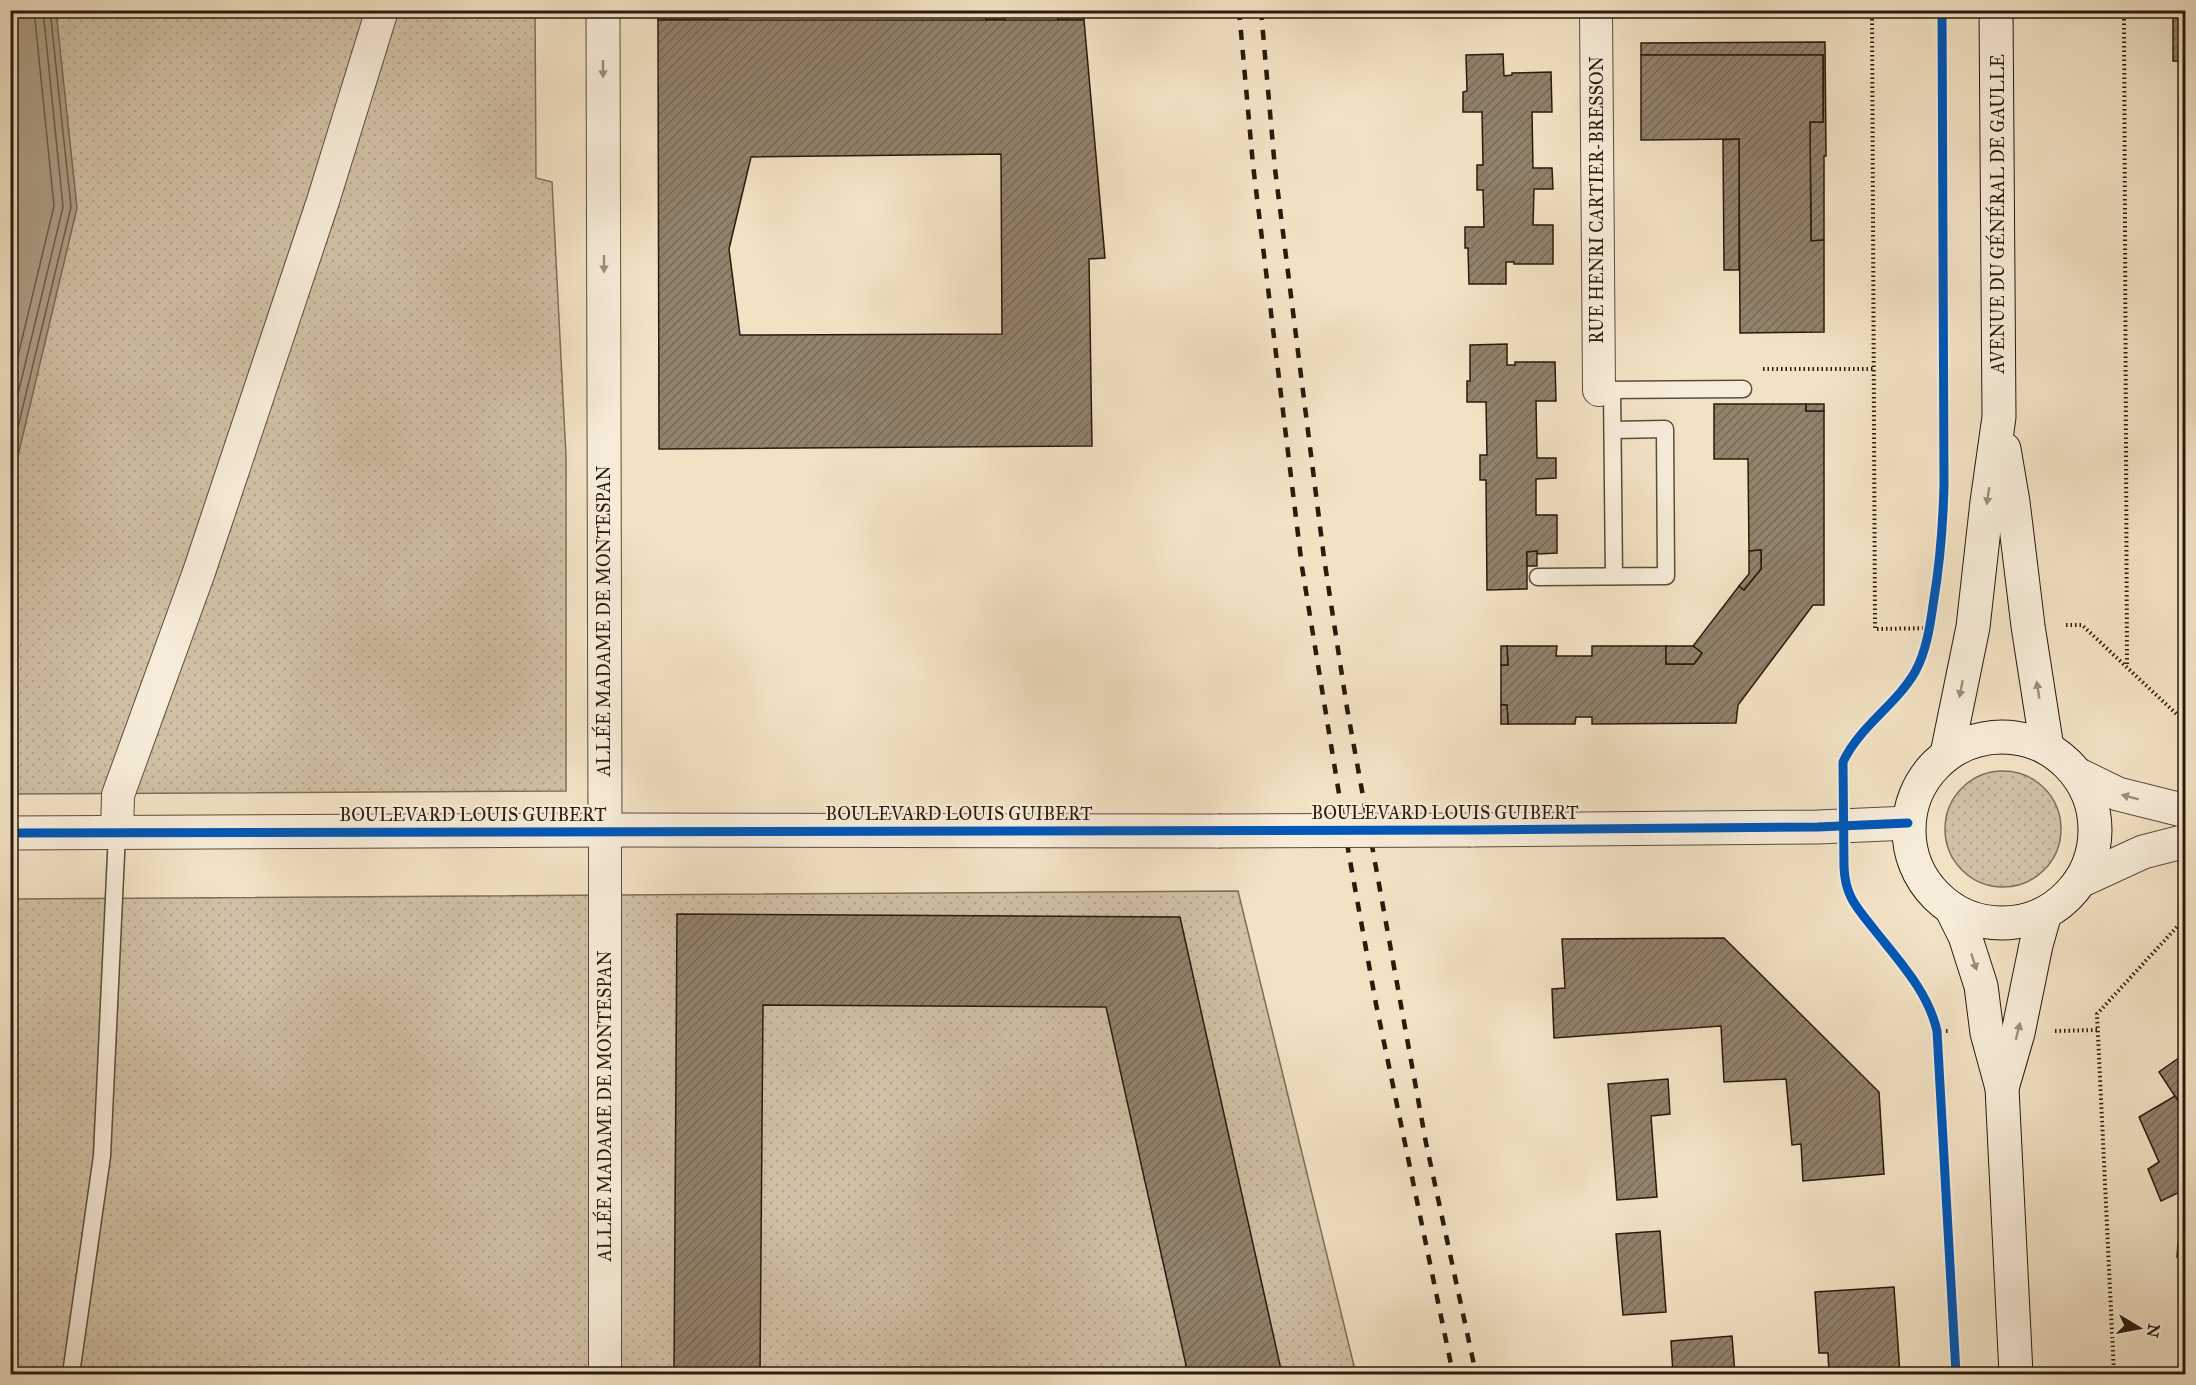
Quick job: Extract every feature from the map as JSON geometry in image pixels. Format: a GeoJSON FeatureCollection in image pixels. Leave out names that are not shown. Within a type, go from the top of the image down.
{"type":"FeatureCollection","features":[{"type":"Feature","properties":{"kind":"street"},"geometry":{"type":"LineString","coordinates":[[117,833],[118,795],[206,549],[323,201],[382,10]]}},
{"type":"Feature","properties":{"kind":"street","name":"ALLÉE MADAME DE MONTESPAN"},"geometry":{"type":"LineString","coordinates":[[603,10],[605,1374]]}},
{"type":"Feature","properties":{"kind":"street","name":"RUE HENRI CARTIER-BRESSON"},"geometry":{"type":"LineString","coordinates":[[1596,10],[1605,390]]}},
{"type":"Feature","properties":{"kind":"street","name":"AVENUE DU GÉNÉRAL DE GAULLE"},"geometry":{"type":"LineString","coordinates":[[1947,754],[1973,627],[1999,417],[1996,10]]}},
{"type":"Feature","properties":{"kind":"street","name":"AVENUE DU GÉNÉRAL DE GAULLE"},"geometry":{"type":"LineString","coordinates":[[1999,417],[2047,747]]}},
{"type":"Feature","properties":{"kind":"street"},"geometry":{"type":"LineString","coordinates":[[2014,737],[2047,747],[2064,759],[2077,774],[2091,799],[2095,827],[2092,855],[2080,881],[2065,899],[2045,914],[2021,922],[1997,924],[1973,919],[1951,908],[1926,884],[1911,850],[1908,823],[1914,798],[1927,773],[1947,754],[1978,739],[2014,737]]}},
{"type":"Feature","properties":{"kind":"street"},"geometry":{"type":"LineString","coordinates":[[2077,774],[2118,794],[2186,811]]}},
{"type":"Feature","properties":{"kind":"street","name":"BOULEVARD LOUIS GUIBERT"},"geometry":{"type":"LineString","coordinates":[[10,833],[1471,830],[1818,827],[1908,823]]}},
{"type":"Feature","properties":{"kind":"street"},"geometry":{"type":"LineString","coordinates":[[2080,881],[2144,852],[2186,841]]}},
{"type":"Feature","properties":{"kind":"street"},"geometry":{"type":"LineString","coordinates":[[1951,908],[1965,936],[1981,986],[1987,1033],[2002,1088],[2016,1374]]}},
{"type":"Feature","properties":{"kind":"street"},"geometry":{"type":"LineString","coordinates":[[2002,1088],[2018,1033],[2036,945],[2045,914]]}},
{"type":"Feature","properties":{"kind":"lane"},"geometry":{"type":"LineString","coordinates":[[1614,576],[1613,430],[1605,390],[1743,388]]}},
{"type":"Feature","properties":{"kind":"lane"},"geometry":{"type":"LineString","coordinates":[[1538,577],[1666,576],[1665,429],[1613,430]]}},
{"type":"Feature","properties":{"kind":"lane"},"geometry":{"type":"LineString","coordinates":[[71,1374],[102,1156],[117,833]]}},
{"type":"Feature","properties":{"kind":"path"},"geometry":{"type":"LineString","coordinates":[[1872,10],[1875,629],[1928,632],[1973,627]]}},
{"type":"Feature","properties":{"kind":"path"},"geometry":{"type":"LineString","coordinates":[[2124,10],[2127,667]]}},
{"type":"Feature","properties":{"kind":"path"},"geometry":{"type":"LineString","coordinates":[[1928,632],[1931,617]]}},
{"type":"Feature","properties":{"kind":"path"},"geometry":{"type":"LineString","coordinates":[[2028,626],[2082,625],[2186,723]]}},
{"type":"Feature","properties":{"kind":"path"},"geometry":{"type":"LineString","coordinates":[[2114,1374],[2097,1014],[2186,917]]}},
{"type":"Feature","properties":{"kind":"path"},"geometry":{"type":"LineString","coordinates":[[1935,1023],[1938,1043]]}},
{"type":"Feature","properties":{"kind":"shaded area"},"geometry":{"type":"Polygon","coordinates":[[[10,11],[535,11],[536,178],[552,182],[566,456],[566,791],[11,794],[10,11]]]}},
{"type":"Feature","properties":{"kind":"shaded area"},"geometry":{"type":"Polygon","coordinates":[[[2003,771],[2025,776],[2044,788],[2056,807],[2061,829],[2056,851],[2044,870],[2025,882],[2003,887],[1981,882],[1962,870],[1950,851],[1945,829],[1950,807],[1962,788],[1981,776],[2003,771]]]}},
{"type":"Feature","properties":{"kind":"shaded area"},"geometry":{"type":"Polygon","coordinates":[[[1238,891],[1356,1374],[11,1374],[10,899],[1238,891]]]}},
{"type":"Feature","properties":{"kind":"water"},"geometry":{"type":"Polygon","coordinates":[[[11,10],[56,11],[77,208],[11,485],[11,10]]]}},
{"type":"Feature","properties":{"kind":"building"},"geometry":{"type":"Polygon","coordinates":[[[658,10],[728,10],[728,20],[658,20],[658,10]]]}},
{"type":"Feature","properties":{"kind":"building"},"geometry":{"type":"Polygon","coordinates":[[[986,10],[1005,10],[1005,20],[986,20],[986,10]]]}},
{"type":"Feature","properties":{"kind":"building"},"geometry":{"type":"Polygon","coordinates":[[[1058,10],[1083,10],[1084,20],[1058,20],[1058,10]]]}},
{"type":"Feature","properties":{"kind":"building"},"geometry":{"type":"Polygon","coordinates":[[[2173,10],[2186,10],[2186,61],[2173,61],[2173,10]]]}},
{"type":"Feature","properties":{"kind":"building"},"geometry":{"type":"Polygon","coordinates":[[[658,20],[1084,20],[1105,258],[1089,259],[1092,446],[659,449],[658,20]],[[1001,154],[751,157],[729,249],[740,335],[1002,334],[1001,154]]]}},
{"type":"Feature","properties":{"kind":"building"},"geometry":{"type":"Polygon","coordinates":[[[1825,42],[1824,240],[1811,241],[1810,122],[1823,122],[1823,55],[1641,55],[1641,43],[1825,42]]]}},
{"type":"Feature","properties":{"kind":"building"},"geometry":{"type":"Polygon","coordinates":[[[1503,54],[1504,76],[1512,75],[1512,73],[1551,72],[1552,112],[1532,112],[1533,168],[1552,168],[1553,189],[1534,189],[1533,225],[1553,225],[1553,264],[1506,262],[1506,284],[1469,284],[1465,227],[1484,227],[1483,190],[1477,190],[1477,165],[1483,165],[1482,112],[1463,112],[1463,92],[1467,91],[1466,55],[1503,54]]]}},
{"type":"Feature","properties":{"kind":"building"},"geometry":{"type":"Polygon","coordinates":[[[1641,55],[1823,55],[1823,122],[1810,122],[1811,241],[1824,240],[1824,332],[1740,333],[1739,139],[1641,140],[1641,55]]]}},
{"type":"Feature","properties":{"kind":"building"},"geometry":{"type":"Polygon","coordinates":[[[1739,139],[1739,270],[1724,270],[1723,140],[1739,139]]]}},
{"type":"Feature","properties":{"kind":"building"},"geometry":{"type":"Polygon","coordinates":[[[1507,344],[1507,365],[1515,365],[1515,362],[1555,362],[1556,401],[1536,401],[1537,458],[1556,458],[1556,478],[1536,479],[1536,515],[1557,515],[1557,553],[1527,552],[1527,589],[1487,590],[1486,480],[1480,480],[1480,455],[1487,455],[1486,402],[1467,402],[1467,381],[1470,381],[1470,345],[1507,344]]]}},
{"type":"Feature","properties":{"kind":"building"},"geometry":{"type":"Polygon","coordinates":[[[1714,404],[1806,404],[1806,411],[1824,411],[1824,605],[1813,605],[1738,705],[1736,723],[1592,724],[1592,717],[1576,717],[1575,724],[1508,724],[1507,705],[1501,705],[1501,665],[1508,665],[1507,646],[1557,646],[1556,656],[1592,656],[1592,646],[1666,646],[1666,664],[1694,664],[1702,653],[1693,646],[1739,586],[1744,590],[1761,569],[1761,550],[1749,551],[1748,459],[1714,459],[1714,404]]]}},
{"type":"Feature","properties":{"kind":"building"},"geometry":{"type":"Polygon","coordinates":[[[1806,404],[1824,404],[1824,411],[1806,411],[1806,404]]]}},
{"type":"Feature","properties":{"kind":"building"},"geometry":{"type":"Polygon","coordinates":[[[1761,550],[1761,569],[1744,590],[1739,586],[1749,574],[1749,551],[1761,550]]]}},
{"type":"Feature","properties":{"kind":"building"},"geometry":{"type":"Polygon","coordinates":[[[1537,551],[1537,566],[1527,566],[1527,552],[1537,551]]]}},
{"type":"Feature","properties":{"kind":"building"},"geometry":{"type":"Polygon","coordinates":[[[1501,646],[1507,646],[1508,665],[1501,665],[1501,646]]]}},
{"type":"Feature","properties":{"kind":"building"},"geometry":{"type":"Polygon","coordinates":[[[1666,646],[1693,646],[1702,653],[1694,664],[1666,664],[1666,646]]]}},
{"type":"Feature","properties":{"kind":"building"},"geometry":{"type":"Polygon","coordinates":[[[1501,705],[1507,705],[1508,724],[1501,724],[1501,705]]]}},
{"type":"Feature","properties":{"kind":"building"},"geometry":{"type":"Polygon","coordinates":[[[677,914],[1180,917],[1282,1374],[1188,1374],[1106,1007],[763,1005],[760,1374],[674,1374],[677,914]]]}},
{"type":"Feature","properties":{"kind":"building"},"geometry":{"type":"Polygon","coordinates":[[[1724,938],[1879,1092],[1884,1174],[1803,1181],[1801,1144],[1792,1145],[1786,1079],[1724,1082],[1721,1026],[1554,1038],[1552,989],[1565,988],[1562,939],[1724,938]]]}},
{"type":"Feature","properties":{"kind":"building"},"geometry":{"type":"Polygon","coordinates":[[[2186,1053],[2186,1113],[2159,1072],[2186,1053]]]}},
{"type":"Feature","properties":{"kind":"building"},"geometry":{"type":"Polygon","coordinates":[[[1668,1079],[1670,1114],[1651,1116],[1657,1197],[1617,1200],[1608,1084],[1668,1079]]]}},
{"type":"Feature","properties":{"kind":"building"},"geometry":{"type":"Polygon","coordinates":[[[2175,1096],[2186,1113],[2186,1150],[2178,1154],[2186,1167],[2186,1189],[2161,1201],[2148,1169],[2159,1162],[2139,1117],[2175,1096]]]}},
{"type":"Feature","properties":{"kind":"building"},"geometry":{"type":"Polygon","coordinates":[[[1660,1231],[1666,1312],[1623,1315],[1616,1234],[1660,1231]]]}},
{"type":"Feature","properties":{"kind":"building"},"geometry":{"type":"Polygon","coordinates":[[[2185,1238],[2186,1262],[2177,1257],[2178,1243],[2185,1238]]]}},
{"type":"Feature","properties":{"kind":"building"},"geometry":{"type":"Polygon","coordinates":[[[1894,1287],[1900,1374],[1829,1374],[1828,1353],[1819,1353],[1815,1292],[1894,1287]]]}},
{"type":"Feature","properties":{"kind":"building"},"geometry":{"type":"Polygon","coordinates":[[[1732,1336],[1735,1374],[1673,1374],[1671,1341],[1732,1336]]]}},
{"type":"Feature","properties":{"kind":"railway"},"geometry":{"type":"LineString","coordinates":[[1239,10],[1253,165],[1302,567],[1376,1004],[1453,1374]]}},
{"type":"Feature","properties":{"kind":"railway"},"geometry":{"type":"LineString","coordinates":[[1261,10],[1275,169],[1324,558],[1347,708],[1426,1143],[1476,1374]]}},
{"type":"Feature","properties":{"kind":"cycle path"},"geometry":{"type":"LineString","coordinates":[[1942,10],[1944,485],[1939,560],[1929,631],[1919,664],[1898,695],[1858,738],[1843,762],[1844,867],[1852,900],[1919,989],[1933,1016],[1937,1031],[1956,1374]]}},
{"type":"Feature","properties":{"kind":"cycle path"},"geometry":{"type":"LineString","coordinates":[[10,833],[1471,830],[1818,827],[1908,823]]}}]}
